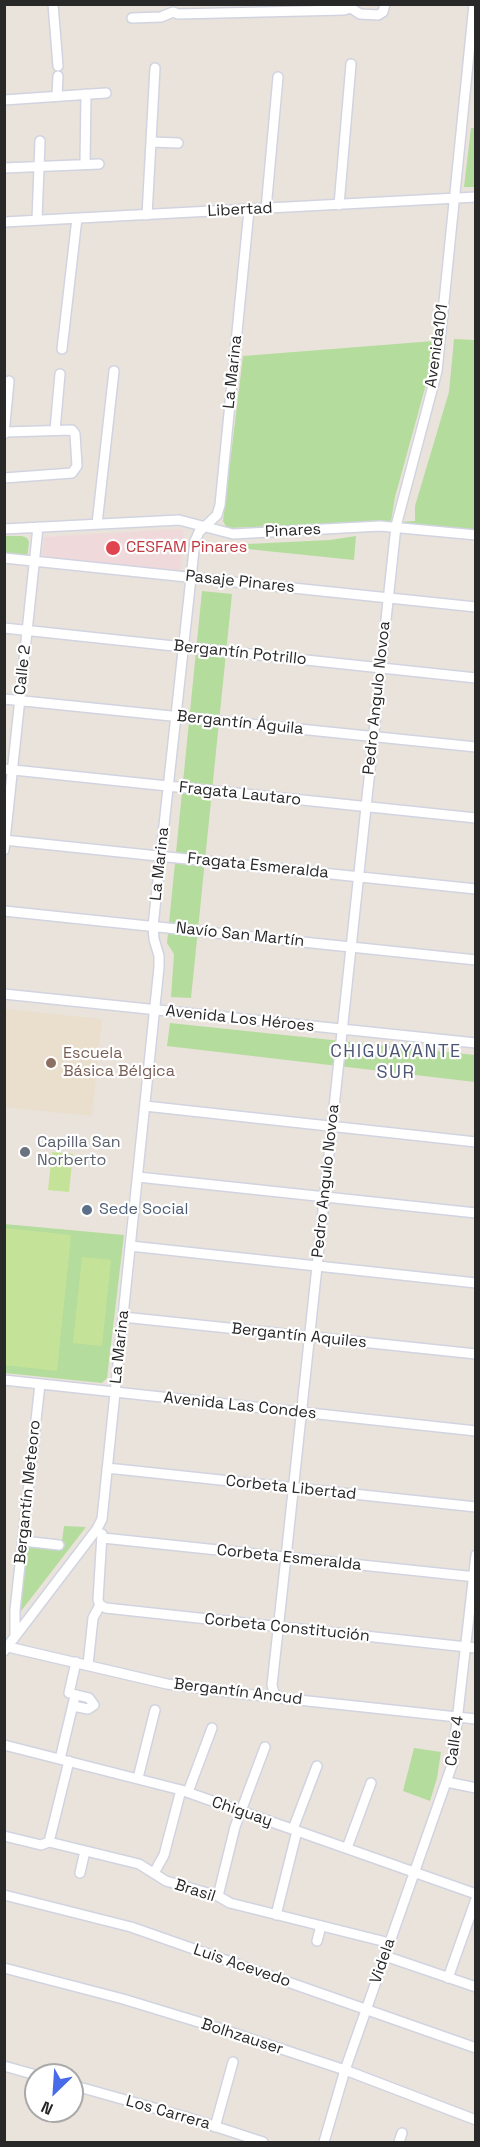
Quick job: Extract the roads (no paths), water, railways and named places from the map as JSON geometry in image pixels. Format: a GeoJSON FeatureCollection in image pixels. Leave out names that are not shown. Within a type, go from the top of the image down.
{"type":"FeatureCollection","features":[{"type":"Feature","properties":{"kind":"street"},"geometry":{"type":"LineString","coordinates":[[53,4],[58,71],[57,96]]}},
{"type":"Feature","properties":{"kind":"street","name":"Avenida101"},"geometry":{"type":"LineString","coordinates":[[396,526],[437,371],[474,4]]}},
{"type":"Feature","properties":{"kind":"street"},"geometry":{"type":"LineString","coordinates":[[132,18],[161,17],[172,8],[178,14],[344,10],[352,6],[360,14],[383,9]]}},
{"type":"Feature","properties":{"kind":"street"},"geometry":{"type":"LineString","coordinates":[[339,205],[351,64]]}},
{"type":"Feature","properties":{"kind":"street"},"geometry":{"type":"LineString","coordinates":[[147,215],[155,68]]}},
{"type":"Feature","properties":{"kind":"street"},"geometry":{"type":"LineString","coordinates":[[266,209],[278,77]]}},
{"type":"Feature","properties":{"kind":"street"},"geometry":{"type":"LineString","coordinates":[[4,100],[106,93]]}},
{"type":"Feature","properties":{"kind":"street"},"geometry":{"type":"LineString","coordinates":[[85,164],[86,94]]}},
{"type":"Feature","properties":{"kind":"street"},"geometry":{"type":"LineString","coordinates":[[36,220],[40,141]]}},
{"type":"Feature","properties":{"kind":"street"},"geometry":{"type":"LineString","coordinates":[[151,142],[178,143]]}},
{"type":"Feature","properties":{"kind":"street"},"geometry":{"type":"LineString","coordinates":[[4,168],[99,164]]}},
{"type":"Feature","properties":{"kind":"street","name":"Libertad"},"geometry":{"type":"LineString","coordinates":[[4,222],[476,197]]}},
{"type":"Feature","properties":{"kind":"street","name":"La Marina"},"geometry":{"type":"LineString","coordinates":[[88,1665],[93,1618],[100,1605],[98,1600],[103,1538],[99,1526],[160,962],[153,926],[195,541],[199,532],[214,518],[219,508],[249,210]]}},
{"type":"Feature","properties":{"kind":"street"},"geometry":{"type":"LineString","coordinates":[[62,350],[77,218]]}},
{"type":"Feature","properties":{"kind":"street"},"geometry":{"type":"LineString","coordinates":[[97,524],[114,371]]}},
{"type":"Feature","properties":{"kind":"street"},"geometry":{"type":"LineString","coordinates":[[55,430],[60,374]]}},
{"type":"Feature","properties":{"kind":"street"},"geometry":{"type":"LineString","coordinates":[[4,478],[76,471],[75,433],[70,430],[5,433],[9,381]]}},
{"type":"Feature","properties":{"kind":"street","name":"Pinares"},"geometry":{"type":"LineString","coordinates":[[4,529],[179,520],[204,528],[240,534],[396,526],[476,535]]}},
{"type":"Feature","properties":{"kind":"street","name":"Pedro Angulo Novoa"},"geometry":{"type":"LineString","coordinates":[[274,1693],[272,1685],[278,1627],[396,526]]}},
{"type":"Feature","properties":{"kind":"street","name":"Calle 2"},"geometry":{"type":"LineString","coordinates":[[5,843],[9,770],[20,700],[38,527]]}},
{"type":"Feature","properties":{"kind":"street","name":"Pasaje Pinares"},"geometry":{"type":"LineString","coordinates":[[4,558],[476,607]]}},
{"type":"Feature","properties":{"kind":"street","name":"Bergantín Potrillo"},"geometry":{"type":"LineString","coordinates":[[4,628],[476,678]]}},
{"type":"Feature","properties":{"kind":"street","name":"Bergantín Águila"},"geometry":{"type":"LineString","coordinates":[[4,699],[476,747]]}},
{"type":"Feature","properties":{"kind":"street","name":"Fragata Lautaro"},"geometry":{"type":"LineString","coordinates":[[9,770],[476,818]]}},
{"type":"Feature","properties":{"kind":"street","name":"Fragata Esmeralda"},"geometry":{"type":"LineString","coordinates":[[5,843],[161,856],[476,889]]}},
{"type":"Feature","properties":{"kind":"street","name":"Navío San Martín"},"geometry":{"type":"LineString","coordinates":[[4,911],[476,960]]}},
{"type":"Feature","properties":{"kind":"street","name":"Avenida Los Héroes"},"geometry":{"type":"LineString","coordinates":[[4,994],[476,1043]]}},
{"type":"Feature","properties":{"kind":"street"},"geometry":{"type":"LineString","coordinates":[[145,1106],[476,1142]]}},
{"type":"Feature","properties":{"kind":"street"},"geometry":{"type":"LineString","coordinates":[[138,1177],[476,1213]]}},
{"type":"Feature","properties":{"kind":"street"},"geometry":{"type":"LineString","coordinates":[[130,1246],[476,1283]]}},
{"type":"Feature","properties":{"kind":"street","name":"Bergantín Aquiles"},"geometry":{"type":"LineString","coordinates":[[123,1317],[476,1354]]}},
{"type":"Feature","properties":{"kind":"street","name":"Avenida Las Condes"},"geometry":{"type":"LineString","coordinates":[[4,1380],[476,1431]]}},
{"type":"Feature","properties":{"kind":"street","name":"Bergantín Meteoro"},"geometry":{"type":"LineString","coordinates":[[15,1635],[15,1610],[40,1384]]}},
{"type":"Feature","properties":{"kind":"street","name":"Corbeta Libertad"},"geometry":{"type":"LineString","coordinates":[[107,1468],[476,1507]]}},
{"type":"Feature","properties":{"kind":"street","name":"La Marina"},"geometry":{"type":"LineString","coordinates":[[5,1648],[99,1526]]}},
{"type":"Feature","properties":{"kind":"street","name":"Corbeta Esmeralda"},"geometry":{"type":"LineString","coordinates":[[103,1538],[474,1577]]}},
{"type":"Feature","properties":{"kind":"street"},"geometry":{"type":"LineString","coordinates":[[23,1540],[59,1545]]}},
{"type":"Feature","properties":{"kind":"street","name":"Calle 4"},"geometry":{"type":"LineString","coordinates":[[447,1782],[453,1765],[471,1648],[476,1556]]}},
{"type":"Feature","properties":{"kind":"street","name":"Corbeta Constitución"},"geometry":{"type":"LineString","coordinates":[[100,1605],[106,1608],[471,1648]]}},
{"type":"Feature","properties":{"kind":"street","name":"Bergantín Ancud"},"geometry":{"type":"LineString","coordinates":[[5,1648],[167,1684],[253,1695],[265,1696],[274,1693],[280,1698],[476,1719]]}},
{"type":"Feature","properties":{"kind":"street"},"geometry":{"type":"LineString","coordinates":[[73,1706],[88,1709],[94,1705],[92,1699],[69,1693],[76,1662]]}},
{"type":"Feature","properties":{"kind":"street"},"geometry":{"type":"LineString","coordinates":[[49,1842],[75,1695]]}},
{"type":"Feature","properties":{"kind":"street"},"geometry":{"type":"LineString","coordinates":[[138,1778],[155,1710]]}},
{"type":"Feature","properties":{"kind":"street"},"geometry":{"type":"LineString","coordinates":[[154,1873],[164,1855],[185,1791],[212,1728]]}},
{"type":"Feature","properties":{"kind":"street"},"geometry":{"type":"LineString","coordinates":[[218,1896],[241,1811],[265,1746]]}},
{"type":"Feature","properties":{"kind":"street","name":"Chiguay"},"geometry":{"type":"LineString","coordinates":[[5,1748],[64,1760],[185,1791],[474,1895]]}},
{"type":"Feature","properties":{"kind":"street"},"geometry":{"type":"LineString","coordinates":[[276,1915],[295,1830],[317,1766]]}},
{"type":"Feature","properties":{"kind":"street"},"geometry":{"type":"LineString","coordinates":[[447,1782],[476,1788]]}},
{"type":"Feature","properties":{"kind":"street","name":"Videla"},"geometry":{"type":"LineString","coordinates":[[324,2142],[345,2070],[447,1782]]}},
{"type":"Feature","properties":{"kind":"street"},"geometry":{"type":"LineString","coordinates":[[347,1848],[371,1783]]}},
{"type":"Feature","properties":{"kind":"street","name":"Brasil"},"geometry":{"type":"LineString","coordinates":[[4,1836],[41,1845],[49,1842],[143,1866],[173,1883],[218,1896],[230,1903],[390,1943]]}},
{"type":"Feature","properties":{"kind":"street"},"geometry":{"type":"LineString","coordinates":[[80,1873],[85,1851]]}},
{"type":"Feature","properties":{"kind":"street"},"geometry":{"type":"LineString","coordinates":[[448,1978],[476,1882]]}},
{"type":"Feature","properties":{"kind":"street","name":"Luis Acevedo"},"geometry":{"type":"LineString","coordinates":[[4,1895],[131,1927],[476,2048]]}},
{"type":"Feature","properties":{"kind":"street"},"geometry":{"type":"LineString","coordinates":[[317,1941],[321,1926]]}},
{"type":"Feature","properties":{"kind":"street"},"geometry":{"type":"LineString","coordinates":[[385,1956],[476,1987]]}},
{"type":"Feature","properties":{"kind":"street","name":"Bolhzauser"},"geometry":{"type":"LineString","coordinates":[[4,1968],[123,1999],[345,2070],[476,2120]]}},
{"type":"Feature","properties":{"kind":"street"},"geometry":{"type":"LineString","coordinates":[[215,2127],[232,2062]]}},
{"type":"Feature","properties":{"kind":"street"},"geometry":{"type":"LineString","coordinates":[[4,2066],[24,2072]]}},
{"type":"Feature","properties":{"kind":"street","name":"Los Carrera"},"geometry":{"type":"LineString","coordinates":[[84,2089],[263,2142]]}},
{"type":"Feature","properties":{"kind":"place","name":"CESFAM Pinares"},"geometry":{"type":"Point","coordinates":[113,548]}},
{"type":"Feature","properties":{"kind":"place","name":"Escuela Básica Bélgica"},"geometry":{"type":"Point","coordinates":[51,1063]}},
{"type":"Feature","properties":{"kind":"place","name":"Capilla San Norberto"},"geometry":{"type":"Point","coordinates":[25,1152]}},
{"type":"Feature","properties":{"kind":"place","name":"Sede Social"},"geometry":{"type":"Point","coordinates":[87,1210]}},
{"type":"Feature","properties":{"kind":"district","name":"CHIGUAYANTE SUR"},"geometry":{"type":"Point","coordinates":[396,1062]}}]}
